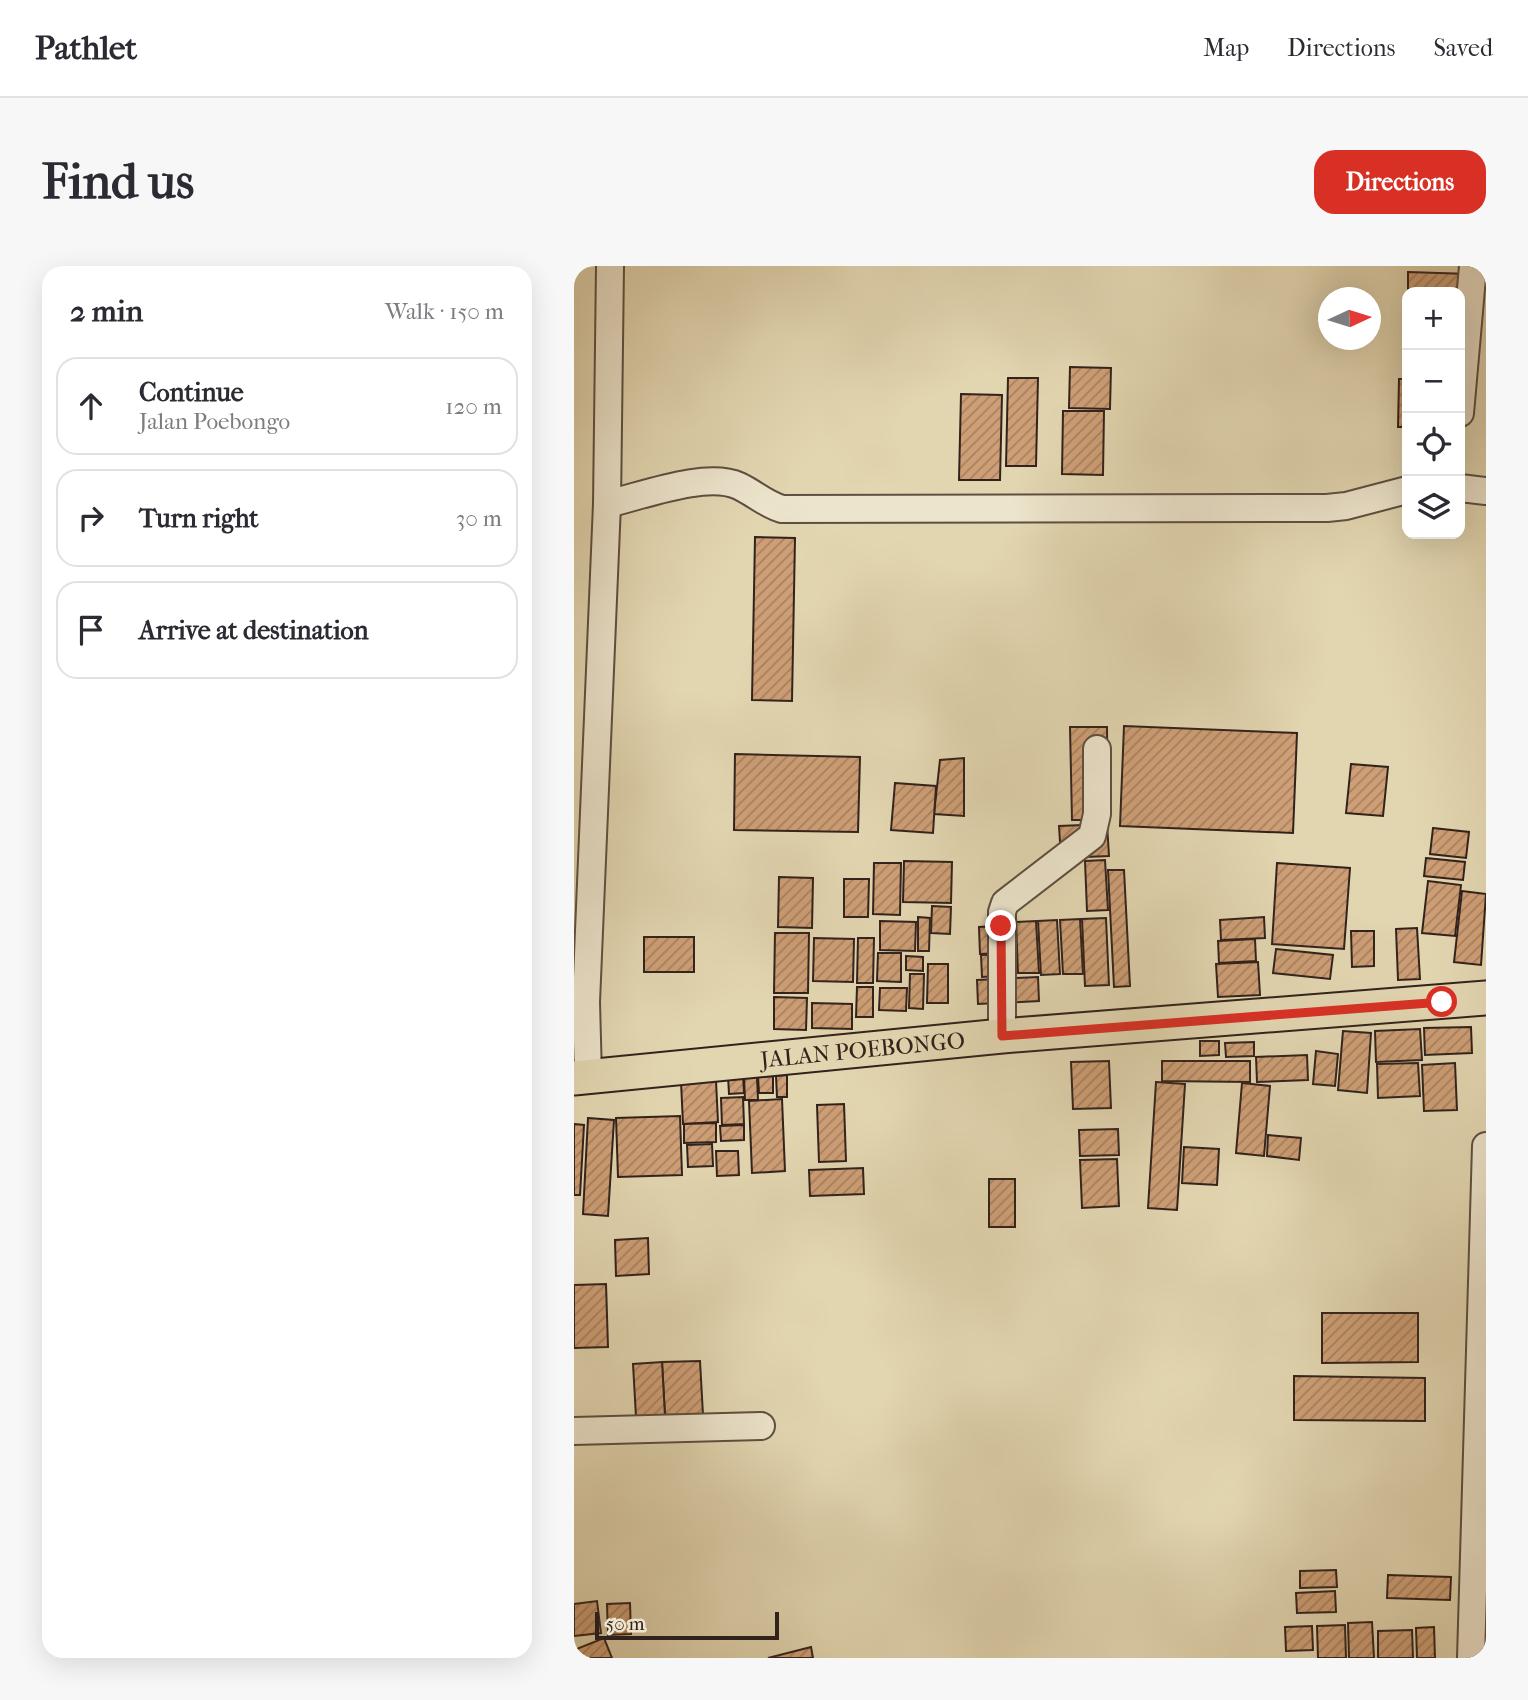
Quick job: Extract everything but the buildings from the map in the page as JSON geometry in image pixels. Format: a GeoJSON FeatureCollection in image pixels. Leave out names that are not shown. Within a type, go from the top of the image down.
{"type":"FeatureCollection","features":[{"type":"Feature","properties":{"kind":"main road","name":"JALAN POEBONGO"},"geometry":{"type":"LineString","coordinates":[[581,1077],[1002,1036],[1486,998]]}},
{"type":"Feature","properties":{"kind":"street"},"geometry":{"type":"LineString","coordinates":[[581,1077],[607,504],[610,266]]}},
{"type":"Feature","properties":{"kind":"street"},"geometry":{"type":"LineString","coordinates":[[1465,352],[1472,266]]}},
{"type":"Feature","properties":{"kind":"street"},"geometry":{"type":"LineString","coordinates":[[607,504],[710,482],[739,486],[769,505],[782,509],[1327,508],[1346,506],[1402,491]]}},
{"type":"Feature","properties":{"kind":"street"},"geometry":{"type":"LineString","coordinates":[[1465,489],[1486,491]]}},
{"type":"Feature","properties":{"kind":"street"},"geometry":{"type":"LineString","coordinates":[[1002,1036],[1002,912],[1006,903],[1092,836],[1097,814],[1097,749]]}},
{"type":"Feature","properties":{"kind":"street"},"geometry":{"type":"LineString","coordinates":[[1471,1658],[1481,1567],[1486,1146]]}},
{"type":"Feature","properties":{"kind":"street"},"geometry":{"type":"LineString","coordinates":[[574,1431],[761,1426]]}},
{"type":"Feature","properties":{"kind":"route"},"geometry":{"type":"LineString","coordinates":[[1001,926],[1002,1036],[1442,1002]]}}]}
